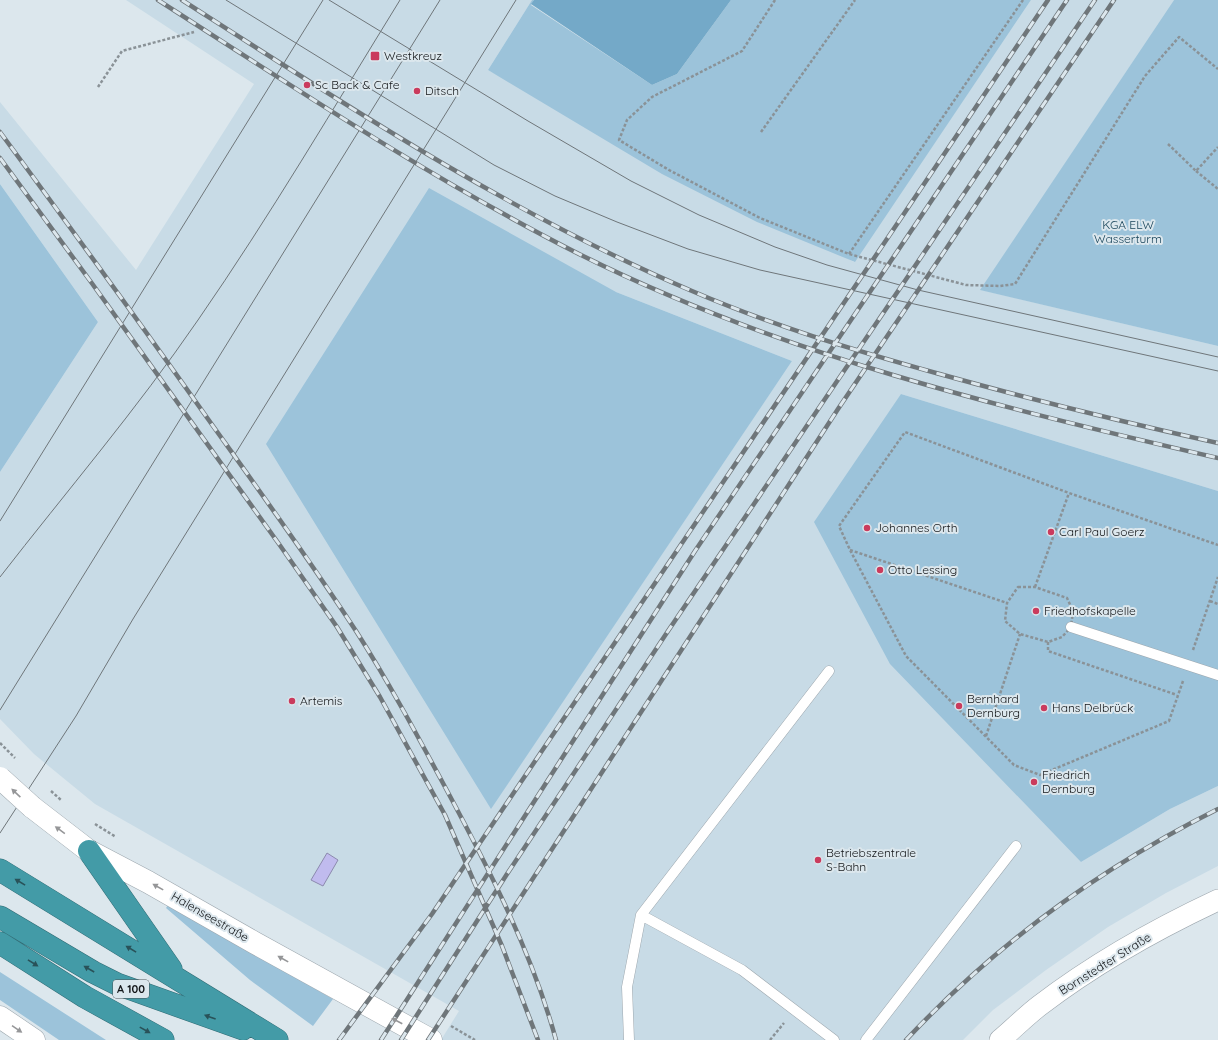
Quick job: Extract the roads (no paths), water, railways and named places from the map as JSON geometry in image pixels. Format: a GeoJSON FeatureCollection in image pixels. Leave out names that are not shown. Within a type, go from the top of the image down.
{"type":"FeatureCollection","features":[{"type":"Feature","properties":{"kind":"highway"},"geometry":{"type":"LineString","coordinates":[[89,851],[176,977]]}},
{"type":"Feature","properties":{"kind":"highway","name":"A 100"},"geometry":{"type":"LineString","coordinates":[[0,870],[277,1040]]}},
{"type":"Feature","properties":{"kind":"highway","name":"A 100"},"geometry":{"type":"LineString","coordinates":[[0,917],[93,972],[117,984],[273,1040]]}},
{"type":"Feature","properties":{"kind":"highway","name":"A 100"},"geometry":{"type":"LineString","coordinates":[[0,943],[85,997],[163,1040]]}},
{"type":"Feature","properties":{"kind":"main road","name":"Halenseestraße"},"geometry":{"type":"LineString","coordinates":[[0,778],[32,807],[89,851],[432,1040]]}},
{"type":"Feature","properties":{"kind":"main road"},"geometry":{"type":"LineString","coordinates":[[0,1018],[34,1040]]}},
{"type":"Feature","properties":{"kind":"street","name":"Bornstedter Straße"},"geometry":{"type":"LineString","coordinates":[[1000,1040],[1038,1007],[1077,978],[1134,944],[1218,900]]}},
{"type":"Feature","properties":{"kind":"lane"},"geometry":{"type":"LineString","coordinates":[[1071,627],[1218,675]]}},
{"type":"Feature","properties":{"kind":"lane"},"geometry":{"type":"LineString","coordinates":[[629,1040],[627,987],[641,915],[829,671]]}},
{"type":"Feature","properties":{"kind":"lane"},"geometry":{"type":"LineString","coordinates":[[866,1040],[1016,846]]}},
{"type":"Feature","properties":{"kind":"lane"},"geometry":{"type":"LineString","coordinates":[[641,915],[742,970],[834,1040]]}},
{"type":"Feature","properties":{"kind":"tram line"},"geometry":{"type":"LineString","coordinates":[[226,0],[494,165],[555,196],[617,222],[688,249],[760,270],[1218,371]]}},
{"type":"Feature","properties":{"kind":"tram line"},"geometry":{"type":"LineString","coordinates":[[0,521],[323,0]]}},
{"type":"Feature","properties":{"kind":"tram line"},"geometry":{"type":"LineString","coordinates":[[329,0],[528,121],[631,181],[699,215],[775,247],[827,265],[918,290],[1218,357]]}},
{"type":"Feature","properties":{"kind":"tram line"},"geometry":{"type":"LineString","coordinates":[[0,577],[151,386],[198,320],[225,281],[276,201],[400,0]]}},
{"type":"Feature","properties":{"kind":"tram line"},"geometry":{"type":"LineString","coordinates":[[0,710],[440,0]]}},
{"type":"Feature","properties":{"kind":"tram line"},"geometry":{"type":"LineString","coordinates":[[0,833],[76,716],[133,619],[516,0]]}},
{"type":"Feature","properties":{"kind":"railway"},"geometry":{"type":"LineString","coordinates":[[158,0],[313,100],[471,195],[579,254],[655,289],[733,321],[892,375],[1055,419],[1218,458]]}},
{"type":"Feature","properties":{"kind":"railway"},"geometry":{"type":"LineString","coordinates":[[182,0],[368,118],[495,193],[559,228],[625,261],[692,291],[782,326],[905,364],[1041,401],[1218,443]]}},
{"type":"Feature","properties":{"kind":"railway"},"geometry":{"type":"LineString","coordinates":[[339,1040],[432,914],[1048,0]]}},
{"type":"Feature","properties":{"kind":"railway"},"geometry":{"type":"LineString","coordinates":[[381,1040],[695,551],[1067,0]]}},
{"type":"Feature","properties":{"kind":"railway"},"geometry":{"type":"LineString","coordinates":[[401,1040],[507,874],[668,631],[1095,0]]}},
{"type":"Feature","properties":{"kind":"railway"},"geometry":{"type":"LineString","coordinates":[[428,1040],[838,409],[1114,0]]}},
{"type":"Feature","properties":{"kind":"railway"},"geometry":{"type":"LineString","coordinates":[[0,132],[131,311],[264,498],[320,577],[368,650],[423,746],[492,878],[534,974],[556,1040]]}},
{"type":"Feature","properties":{"kind":"railway"},"geometry":{"type":"LineString","coordinates":[[0,158],[279,544],[337,627],[380,697],[445,815],[502,946],[538,1040]]}},
{"type":"Feature","properties":{"kind":"railway"},"geometry":{"type":"LineString","coordinates":[[906,1040],[940,1005],[976,972],[1013,940],[1052,911],[1133,856],[1218,809]]}},
{"type":"Feature","properties":{"kind":"place","name":"Westkreuz"},"geometry":{"type":"Point","coordinates":[375,56]}},
{"type":"Feature","properties":{"kind":"place","name":"Sc Back & Cafe"},"geometry":{"type":"Point","coordinates":[307,85]}},
{"type":"Feature","properties":{"kind":"place","name":"Ditsch"},"geometry":{"type":"Point","coordinates":[417,91]}},
{"type":"Feature","properties":{"kind":"place","name":"Johannes Orth"},"geometry":{"type":"Point","coordinates":[867,528]}},
{"type":"Feature","properties":{"kind":"place","name":"Carl Paul Goerz"},"geometry":{"type":"Point","coordinates":[1051,532]}},
{"type":"Feature","properties":{"kind":"place","name":"Otto Lessing"},"geometry":{"type":"Point","coordinates":[880,570]}},
{"type":"Feature","properties":{"kind":"place","name":"Friedhofskapelle"},"geometry":{"type":"Point","coordinates":[1036,611]}},
{"type":"Feature","properties":{"kind":"place","name":"Artemis"},"geometry":{"type":"Point","coordinates":[292,701]}},
{"type":"Feature","properties":{"kind":"place","name":"Bernhard Dernburg"},"geometry":{"type":"Point","coordinates":[959,706]}},
{"type":"Feature","properties":{"kind":"place","name":"Hans Delbrück"},"geometry":{"type":"Point","coordinates":[1044,708]}},
{"type":"Feature","properties":{"kind":"place","name":"Friedrich Dernburg"},"geometry":{"type":"Point","coordinates":[1034,782]}},
{"type":"Feature","properties":{"kind":"place","name":"Betriebszentrale S-Bahn"},"geometry":{"type":"Point","coordinates":[818,860]}},
{"type":"Feature","properties":{"kind":"park label","name":"KGA ELW Wasserturm"},"geometry":{"type":"Point","coordinates":[1128,232]}}]}
